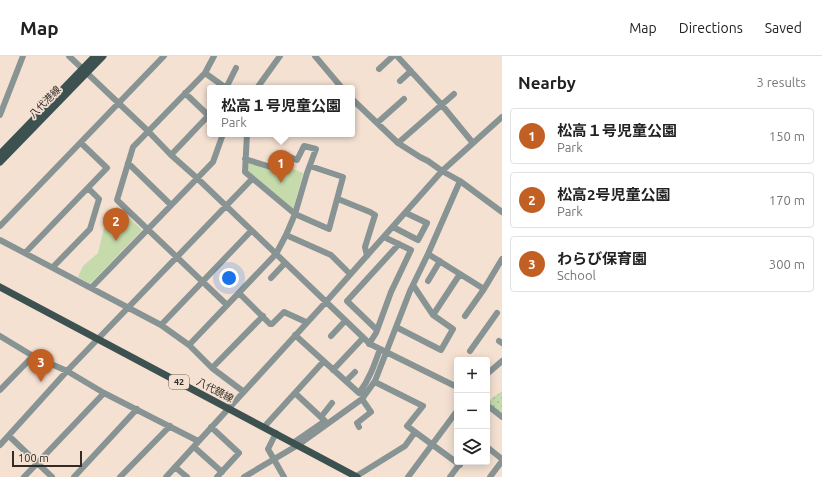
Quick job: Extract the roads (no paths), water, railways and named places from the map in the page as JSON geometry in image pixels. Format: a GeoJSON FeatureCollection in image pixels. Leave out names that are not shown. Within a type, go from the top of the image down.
{"type":"FeatureCollection","features":[{"type":"Feature","properties":{"kind":"main road","name":"八代港線"},"geometry":{"type":"LineString","coordinates":[[0,162],[85,71],[95,56]]}},
{"type":"Feature","properties":{"kind":"main road","name":"八代港線"},"geometry":{"type":"LineString","coordinates":[[1,151],[85,71],[103,56]]}},
{"type":"Feature","properties":{"kind":"main road","name":"八代鏡線"},"geometry":{"type":"LineString","coordinates":[[0,287],[356,477]]}},
{"type":"Feature","properties":{"kind":"street"},"geometry":{"type":"LineString","coordinates":[[0,115],[23,56]]}},
{"type":"Feature","properties":{"kind":"street"},"geometry":{"type":"LineString","coordinates":[[69,56],[369,344],[454,386]]}},
{"type":"Feature","properties":{"kind":"street"},"geometry":{"type":"LineString","coordinates":[[0,226],[164,56]]}},
{"type":"Feature","properties":{"kind":"street"},"geometry":{"type":"LineString","coordinates":[[214,56],[205,73],[133,147],[117,200],[227,305]]}},
{"type":"Feature","properties":{"kind":"street"},"geometry":{"type":"LineString","coordinates":[[259,85],[280,56]]}},
{"type":"Feature","properties":{"kind":"street"},"geometry":{"type":"LineString","coordinates":[[315,56],[339,85]]}},
{"type":"Feature","properties":{"kind":"street"},"geometry":{"type":"LineString","coordinates":[[379,69],[393,56]]}},
{"type":"Feature","properties":{"kind":"street"},"geometry":{"type":"LineString","coordinates":[[397,56],[441,104],[473,143]]}},
{"type":"Feature","properties":{"kind":"street"},"geometry":{"type":"LineString","coordinates":[[228,85],[236,68]]}},
{"type":"Feature","properties":{"kind":"street"},"geometry":{"type":"LineString","coordinates":[[400,81],[411,71]]}},
{"type":"Feature","properties":{"kind":"street"},"geometry":{"type":"LineString","coordinates":[[205,73],[222,85]]}},
{"type":"Feature","properties":{"kind":"street"},"geometry":{"type":"LineString","coordinates":[[185,93],[207,115]]}},
{"type":"Feature","properties":{"kind":"street"},"geometry":{"type":"LineString","coordinates":[[398,142],[454,94]]}},
{"type":"Feature","properties":{"kind":"street"},"geometry":{"type":"LineString","coordinates":[[377,123],[404,99]]}},
{"type":"Feature","properties":{"kind":"street"},"geometry":{"type":"LineString","coordinates":[[355,102],[398,142],[460,181],[502,212]]}},
{"type":"Feature","properties":{"kind":"street"},"geometry":{"type":"LineString","coordinates":[[166,477],[393,228],[442,171],[502,117]]}},
{"type":"Feature","properties":{"kind":"street"},"geometry":{"type":"LineString","coordinates":[[171,155],[207,119]]}},
{"type":"Feature","properties":{"kind":"street"},"geometry":{"type":"LineString","coordinates":[[91,288],[213,162],[222,137]]}},
{"type":"Feature","properties":{"kind":"street"},"geometry":{"type":"LineString","coordinates":[[247,137],[245,172],[295,214],[329,229],[343,176],[310,166]]}},
{"type":"Feature","properties":{"kind":"street"},"geometry":{"type":"LineString","coordinates":[[25,253],[107,168],[81,143]]}},
{"type":"Feature","properties":{"kind":"street"},"geometry":{"type":"LineString","coordinates":[[189,345],[276,254],[286,236],[295,214],[316,149],[304,146],[297,160],[290,157],[284,171],[245,159]]}},
{"type":"Feature","properties":{"kind":"street"},"geometry":{"type":"LineString","coordinates":[[128,164],[172,205]]}},
{"type":"Feature","properties":{"kind":"street"},"geometry":{"type":"LineString","coordinates":[[0,445],[67,371],[252,179]]}},
{"type":"Feature","properties":{"kind":"street"},"geometry":{"type":"LineString","coordinates":[[244,477],[273,460],[362,400],[375,382],[413,285],[460,181]]}},
{"type":"Feature","properties":{"kind":"street"},"geometry":{"type":"LineString","coordinates":[[53,267],[90,229],[99,199],[88,188]]}},
{"type":"Feature","properties":{"kind":"street"},"geometry":{"type":"LineString","coordinates":[[338,199],[375,215],[365,247],[367,256]]}},
{"type":"Feature","properties":{"kind":"street"},"geometry":{"type":"LineString","coordinates":[[393,228],[418,240],[427,223],[406,213]]}},
{"type":"Feature","properties":{"kind":"street"},"geometry":{"type":"LineString","coordinates":[[161,326],[251,231]]}},
{"type":"Feature","properties":{"kind":"street"},"geometry":{"type":"LineString","coordinates":[[286,236],[331,255],[350,274]]}},
{"type":"Feature","properties":{"kind":"street"},"geometry":{"type":"LineString","coordinates":[[369,344],[377,330],[391,292],[411,250],[384,237]]}},
{"type":"Feature","properties":{"kind":"street"},"geometry":{"type":"LineString","coordinates":[[0,240],[128,307],[161,326],[189,345],[212,368],[244,392]]}},
{"type":"Feature","properties":{"kind":"street"},"geometry":{"type":"LineString","coordinates":[[377,330],[346,301],[399,244]]}},
{"type":"Feature","properties":{"kind":"street"},"geometry":{"type":"LineString","coordinates":[[428,254],[484,288]]}},
{"type":"Feature","properties":{"kind":"street"},"geometry":{"type":"LineString","coordinates":[[465,316],[502,259]]}},
{"type":"Feature","properties":{"kind":"street"},"geometry":{"type":"LineString","coordinates":[[428,281],[440,261]]}},
{"type":"Feature","properties":{"kind":"street"},"geometry":{"type":"LineString","coordinates":[[272,278],[285,263]]}},
{"type":"Feature","properties":{"kind":"street"},"geometry":{"type":"LineString","coordinates":[[433,315],[460,274]]}},
{"type":"Feature","properties":{"kind":"street"},"geometry":{"type":"LineString","coordinates":[[396,328],[441,350],[453,329],[433,315],[413,285]]}},
{"type":"Feature","properties":{"kind":"street"},"geometry":{"type":"LineString","coordinates":[[239,293],[270,324],[272,324],[284,312],[306,322]]}},
{"type":"Feature","properties":{"kind":"street"},"geometry":{"type":"LineString","coordinates":[[470,351],[497,313]]}},
{"type":"Feature","properties":{"kind":"street"},"geometry":{"type":"LineString","coordinates":[[212,368],[263,316]]}},
{"type":"Feature","properties":{"kind":"street"},"geometry":{"type":"LineString","coordinates":[[331,336],[345,321]]}},
{"type":"Feature","properties":{"kind":"street"},"geometry":{"type":"LineString","coordinates":[[295,335],[323,362],[359,393],[372,373],[380,350]]}},
{"type":"Feature","properties":{"kind":"street"},"geometry":{"type":"LineString","coordinates":[[0,336],[33,356],[67,371],[104,393],[198,441]]}},
{"type":"Feature","properties":{"kind":"street"},"geometry":{"type":"LineString","coordinates":[[333,370],[363,338]]}},
{"type":"Feature","properties":{"kind":"street"},"geometry":{"type":"LineString","coordinates":[[0,390],[33,356]]}},
{"type":"Feature","properties":{"kind":"street"},"geometry":{"type":"LineString","coordinates":[[490,371],[502,361]]}},
{"type":"Feature","properties":{"kind":"street"},"geometry":{"type":"LineString","coordinates":[[264,428],[323,362]]}},
{"type":"Feature","properties":{"kind":"street"},"geometry":{"type":"LineString","coordinates":[[346,381],[355,372]]}},
{"type":"Feature","properties":{"kind":"street"},"geometry":{"type":"LineString","coordinates":[[375,382],[423,406],[407,426],[432,445],[454,459]]}},
{"type":"Feature","properties":{"kind":"street"},"geometry":{"type":"LineString","coordinates":[[24,477],[104,393]]}},
{"type":"Feature","properties":{"kind":"street"},"geometry":{"type":"LineString","coordinates":[[295,393],[325,421],[296,444]]}},
{"type":"Feature","properties":{"kind":"street"},"geometry":{"type":"LineString","coordinates":[[359,427],[357,423],[371,412],[362,400]]}},
{"type":"Feature","properties":{"kind":"street"},"geometry":{"type":"LineString","coordinates":[[321,417],[332,403]]}},
{"type":"Feature","properties":{"kind":"street"},"geometry":{"type":"LineString","coordinates":[[490,407],[502,417]]}},
{"type":"Feature","properties":{"kind":"street"},"geometry":{"type":"LineString","coordinates":[[74,477],[136,410]]}},
{"type":"Feature","properties":{"kind":"street"},"geometry":{"type":"LineString","coordinates":[[408,477],[454,415]]}},
{"type":"Feature","properties":{"kind":"street"},"geometry":{"type":"LineString","coordinates":[[120,477],[170,426]]}},
{"type":"Feature","properties":{"kind":"street"},"geometry":{"type":"LineString","coordinates":[[194,447],[219,475],[239,453],[211,427]]}},
{"type":"Feature","properties":{"kind":"street"},"geometry":{"type":"LineString","coordinates":[[356,477],[405,446],[415,432]]}},
{"type":"Feature","properties":{"kind":"street"},"geometry":{"type":"LineString","coordinates":[[276,434],[268,449],[284,477]]}},
{"type":"Feature","properties":{"kind":"street"},"geometry":{"type":"LineString","coordinates":[[9,436],[52,477]]}},
{"type":"Feature","properties":{"kind":"street"},"geometry":{"type":"LineString","coordinates":[[490,450],[502,460],[490,477]]}},
{"type":"Feature","properties":{"kind":"street"},"geometry":{"type":"LineString","coordinates":[[450,477],[459,465]]}},
{"type":"Feature","properties":{"kind":"street"},"geometry":{"type":"LineString","coordinates":[[175,467],[187,477]]}},
{"type":"Feature","properties":{"kind":"street"},"geometry":{"type":"LineString","coordinates":[[79,472],[85,477]]}},
{"type":"Feature","properties":{"kind":"place","name":"松高１号児童公園"},"geometry":{"type":"Point","coordinates":[281,183]}},
{"type":"Feature","properties":{"kind":"place","name":"松高2号児童公園"},"geometry":{"type":"Point","coordinates":[116,241]}},
{"type":"Feature","properties":{"kind":"place","name":"わらび保育園"},"geometry":{"type":"Point","coordinates":[41,382]}}]}
